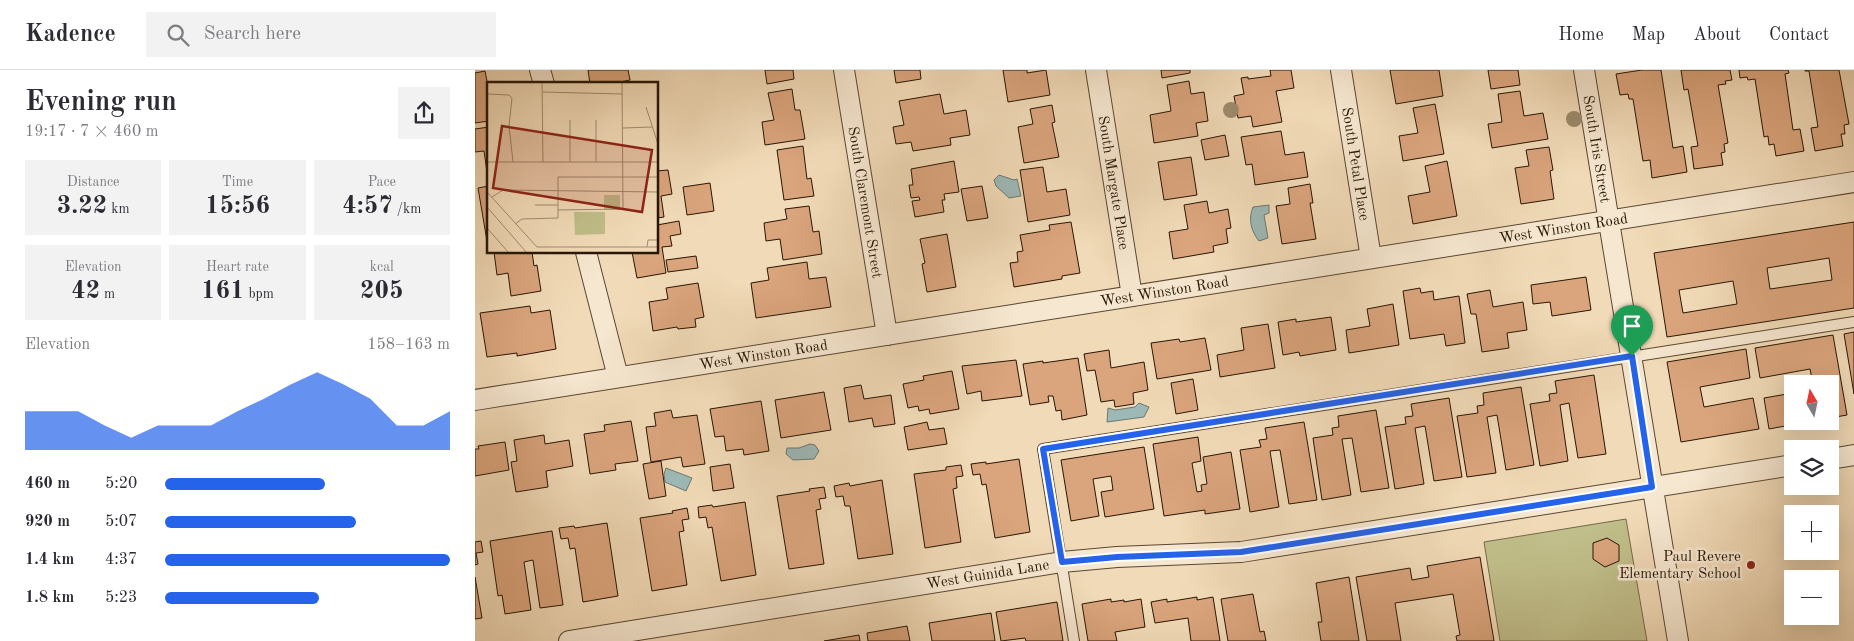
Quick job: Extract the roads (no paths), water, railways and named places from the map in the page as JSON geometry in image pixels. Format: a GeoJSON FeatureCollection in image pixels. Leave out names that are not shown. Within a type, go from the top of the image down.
{"type":"FeatureCollection","features":[{"type":"Feature","properties":{"kind":"street","name":"South Claremont Street"},"geometry":{"type":"LineString","coordinates":[[844,70],[887,335]]}},
{"type":"Feature","properties":{"kind":"street","name":"South Margate Place"},"geometry":{"type":"LineString","coordinates":[[1096,70],[1132,296]]}},
{"type":"Feature","properties":{"kind":"street","name":"South Petal Place"},"geometry":{"type":"LineString","coordinates":[[1341,70],[1371,258]]}},
{"type":"Feature","properties":{"kind":"street","name":"South Iris Street"},"geometry":{"type":"LineString","coordinates":[[1584,70],[1678,641]]}},
{"type":"Feature","properties":{"kind":"street","name":"West Winston Road"},"geometry":{"type":"LineString","coordinates":[[475,400],[1854,182]]}},
{"type":"Feature","properties":{"kind":"street"},"geometry":{"type":"LineString","coordinates":[[587,254],[618,377]]}},
{"type":"Feature","properties":{"kind":"street"},"geometry":{"type":"LineString","coordinates":[[1839,458],[1854,456]]}},
{"type":"Feature","properties":{"kind":"street","name":"West Guinida Lane"},"geometry":{"type":"LineString","coordinates":[[569,641],[1062,562],[1117,557],[1241,552],[1784,466]]}},
{"type":"Feature","properties":{"kind":"lane"},"geometry":{"type":"LineString","coordinates":[[1074,641],[1043,449],[1854,322]]}},
{"type":"Feature","properties":{"kind":"water"},"geometry":{"type":"Polygon","coordinates":[[[999,175],[1014,180],[1017,179],[1021,196],[1009,198],[996,186],[994,180],[999,175]]]}},
{"type":"Feature","properties":{"kind":"water"},"geometry":{"type":"Polygon","coordinates":[[[1269,205],[1269,213],[1264,215],[1268,238],[1259,241],[1251,225],[1251,211],[1253,207],[1269,205]]]}},
{"type":"Feature","properties":{"kind":"water"},"geometry":{"type":"Polygon","coordinates":[[[1139,403],[1149,407],[1144,417],[1107,422],[1108,408],[1115,410],[1135,407],[1139,403]]]}},
{"type":"Feature","properties":{"kind":"water"},"geometry":{"type":"Polygon","coordinates":[[[810,444],[815,445],[819,451],[814,459],[793,460],[786,454],[787,448],[799,448],[810,444]]]}},
{"type":"Feature","properties":{"kind":"water"},"geometry":{"type":"Polygon","coordinates":[[[666,468],[692,478],[686,491],[665,482],[664,474],[666,468]]]}},
{"type":"Feature","properties":{"kind":"place","name":"Paul Revere Elementary School"},"geometry":{"type":"Point","coordinates":[1751,565]}}]}
